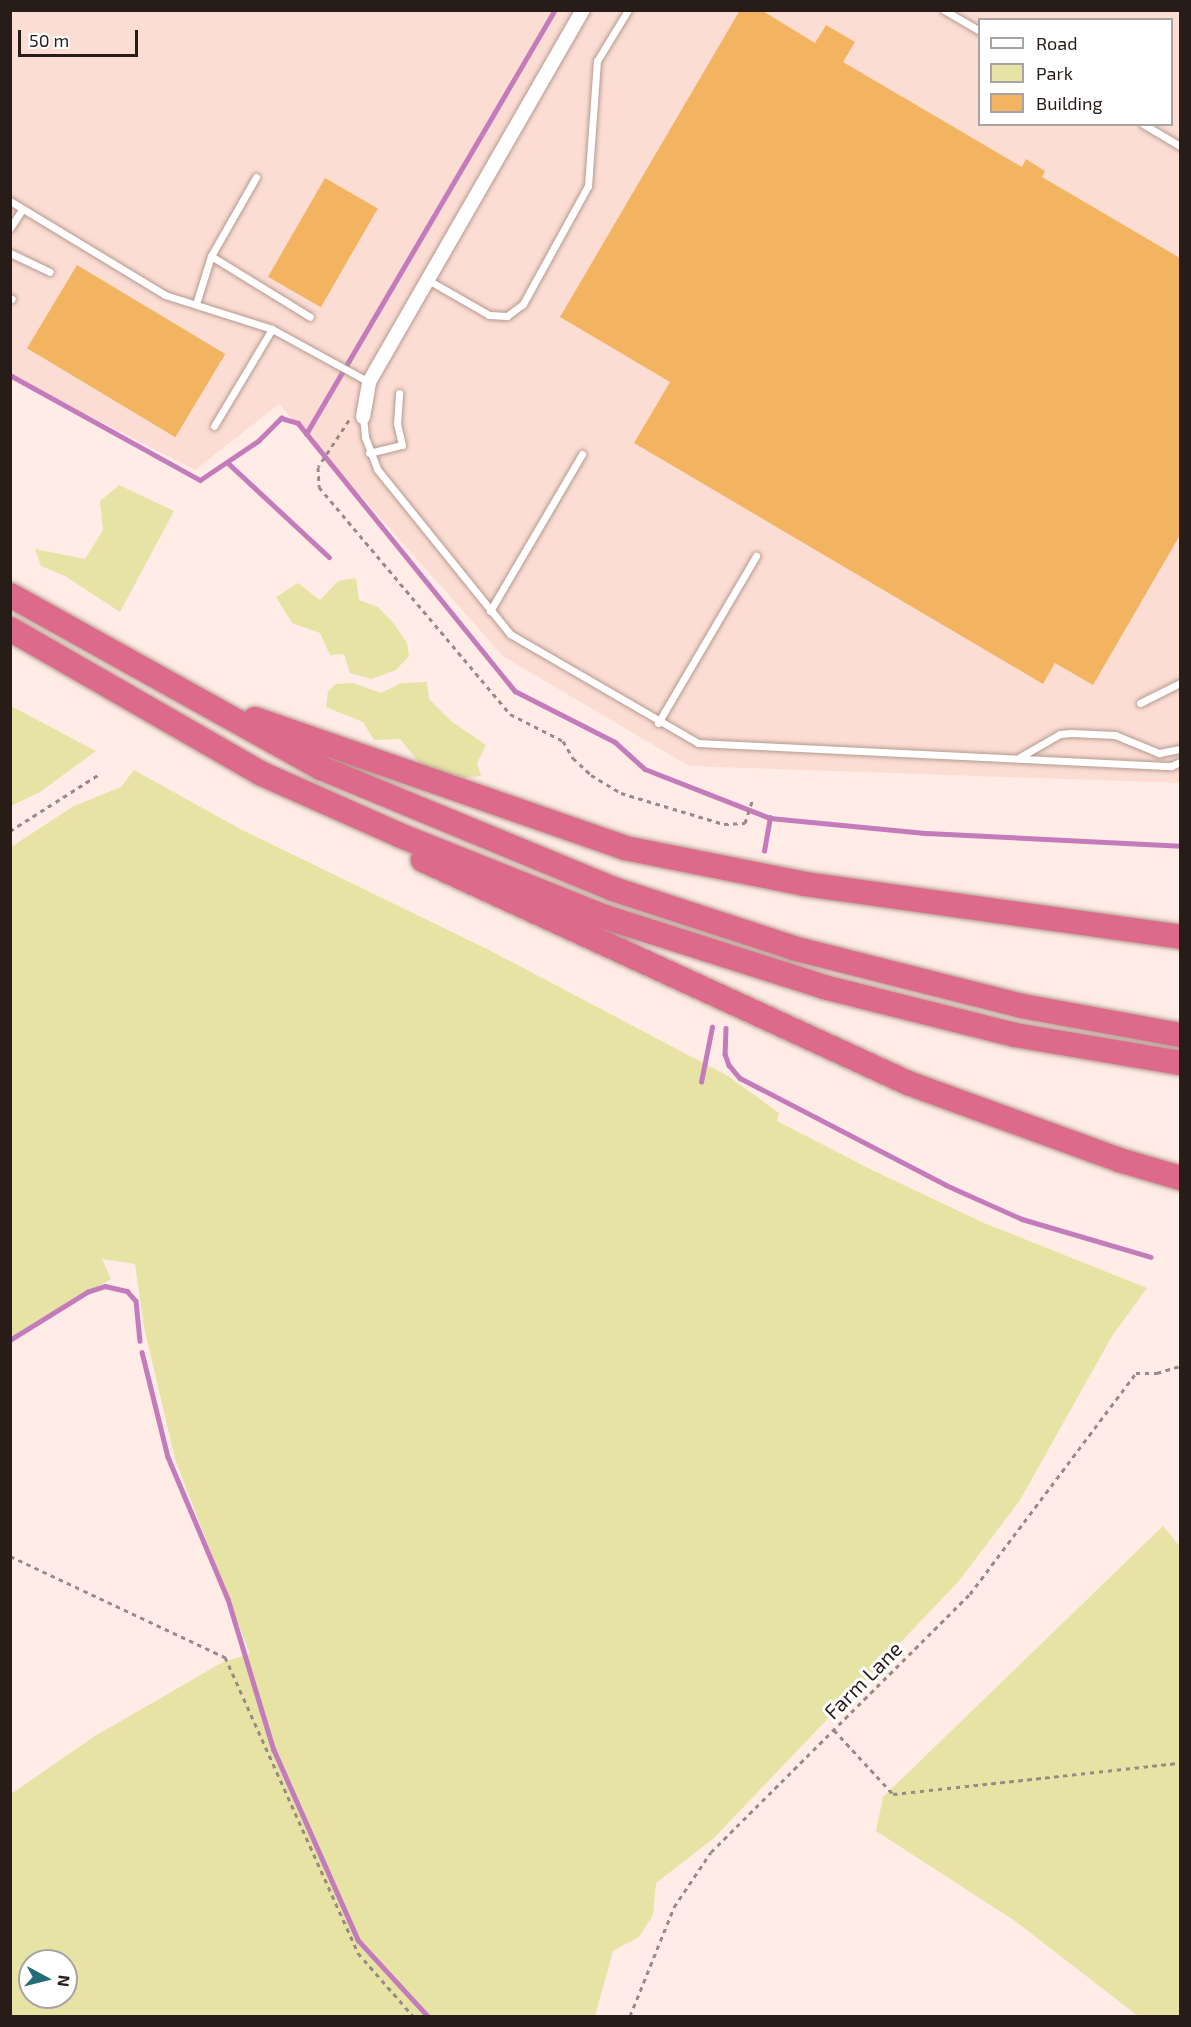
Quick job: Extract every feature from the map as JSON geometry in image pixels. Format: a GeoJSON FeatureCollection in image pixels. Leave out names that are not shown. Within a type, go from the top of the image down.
{"type":"FeatureCollection","features":[{"type":"Feature","properties":{"kind":"highway"},"geometry":{"type":"LineString","coordinates":[[10,595],[321,768],[613,890],[793,948],[1022,1006],[1180,1035]]}},
{"type":"Feature","properties":{"kind":"highway"},"geometry":{"type":"LineString","coordinates":[[10,628],[260,773],[334,820],[908,1083],[1119,1160],[1180,1178]]}},
{"type":"Feature","properties":{"kind":"highway"},"geometry":{"type":"LineString","coordinates":[[188,695],[625,848],[805,884],[1180,938]]}},
{"type":"Feature","properties":{"kind":"highway"},"geometry":{"type":"LineString","coordinates":[[260,773],[399,835],[605,917],[721,956],[824,987],[1015,1035],[1180,1063]]}},
{"type":"Feature","properties":{"kind":"street"},"geometry":{"type":"LineString","coordinates":[[363,417],[369,381],[583,10]]}},
{"type":"Feature","properties":{"kind":"lane"},"geometry":{"type":"LineString","coordinates":[[426,279],[489,315],[507,316],[523,304],[588,186],[597,61],[628,10]]}},
{"type":"Feature","properties":{"kind":"lane"},"geometry":{"type":"LineString","coordinates":[[944,10],[978,30]]}},
{"type":"Feature","properties":{"kind":"lane"},"geometry":{"type":"LineString","coordinates":[[1146,126],[1180,146]]}},
{"type":"Feature","properties":{"kind":"lane"},"geometry":{"type":"LineString","coordinates":[[196,304],[211,256],[256,177]]}},
{"type":"Feature","properties":{"kind":"lane"},"geometry":{"type":"LineString","coordinates":[[10,201],[21,210],[165,295],[272,328],[369,381]]}},
{"type":"Feature","properties":{"kind":"lane"},"geometry":{"type":"LineString","coordinates":[[10,228],[21,210]]}},
{"type":"Feature","properties":{"kind":"lane"},"geometry":{"type":"LineString","coordinates":[[10,253],[50,272]]}},
{"type":"Feature","properties":{"kind":"lane"},"geometry":{"type":"LineString","coordinates":[[211,256],[310,317]]}},
{"type":"Feature","properties":{"kind":"lane"},"geometry":{"type":"LineString","coordinates":[[214,426],[272,328]]}},
{"type":"Feature","properties":{"kind":"lane"},"geometry":{"type":"LineString","coordinates":[[369,453],[402,445],[397,424],[399,393]]}},
{"type":"Feature","properties":{"kind":"lane"},"geometry":{"type":"LineString","coordinates":[[363,417],[369,453],[397,497],[510,634],[658,723],[698,743],[729,747],[1171,766],[1180,762]]}},
{"type":"Feature","properties":{"kind":"lane"},"geometry":{"type":"LineString","coordinates":[[490,611],[582,454]]}},
{"type":"Feature","properties":{"kind":"lane"},"geometry":{"type":"LineString","coordinates":[[658,723],[756,556]]}},
{"type":"Feature","properties":{"kind":"lane"},"geometry":{"type":"LineString","coordinates":[[1140,703],[1180,683]]}},
{"type":"Feature","properties":{"kind":"lane"},"geometry":{"type":"LineString","coordinates":[[1018,758],[1060,734],[1071,733],[1115,735],[1159,753],[1180,749]]}},
{"type":"Feature","properties":{"kind":"path"},"geometry":{"type":"LineString","coordinates":[[363,417],[349,420],[328,451],[320,464],[319,487],[372,555],[510,714],[563,741],[573,758],[591,775],[621,793],[724,824],[745,823],[753,799]]}},
{"type":"Feature","properties":{"kind":"path"},"geometry":{"type":"LineString","coordinates":[[10,831],[98,775]]}},
{"type":"Feature","properties":{"kind":"path","name":"Farm Lane"},"geometry":{"type":"LineString","coordinates":[[630,2016],[674,1907],[711,1852],[970,1594],[1136,1373],[1156,1373],[1180,1366]]}},
{"type":"Feature","properties":{"kind":"path"},"geometry":{"type":"LineString","coordinates":[[10,1556],[225,1657],[358,1953],[413,2016]]}},
{"type":"Feature","properties":{"kind":"path"},"geometry":{"type":"LineString","coordinates":[[834,1730],[893,1794],[1180,1763]]}},
{"type":"Feature","properties":{"kind":"shaded area"},"geometry":{"type":"Polygon","coordinates":[[[10,11],[1180,11],[1180,783],[689,766],[504,657],[279,404],[195,470],[12,376],[10,11]]]}},
{"type":"Feature","properties":{"kind":"green space"},"geometry":{"type":"Polygon","coordinates":[[[119,485],[174,511],[120,612],[65,576],[41,566],[35,549],[85,559],[103,530],[100,501],[119,485]]]}},
{"type":"Feature","properties":{"kind":"green space"},"geometry":{"type":"Polygon","coordinates":[[[356,578],[359,600],[378,607],[394,624],[407,643],[409,656],[396,670],[371,679],[350,673],[344,654],[330,655],[320,633],[292,623],[276,597],[298,583],[320,600],[338,581],[356,578]]]}},
{"type":"Feature","properties":{"kind":"green space"},"geometry":{"type":"Polygon","coordinates":[[[427,682],[429,699],[451,721],[486,745],[477,763],[481,776],[463,778],[422,766],[400,739],[374,740],[363,722],[326,707],[328,691],[336,684],[353,683],[381,693],[401,683],[427,682]]]}},
{"type":"Feature","properties":{"kind":"green space"},"geometry":{"type":"Polygon","coordinates":[[[11,706],[96,751],[40,792],[11,806],[11,706]]]}},
{"type":"Feature","properties":{"kind":"green space"},"geometry":{"type":"Polygon","coordinates":[[[134,770],[242,830],[489,950],[728,1076],[779,1113],[777,1121],[872,1170],[984,1223],[1147,1288],[1112,1336],[1020,1500],[959,1581],[714,1838],[656,1883],[653,1915],[639,1937],[613,1951],[595,2016],[11,2016],[11,1794],[95,1736],[223,1662],[250,1654],[175,1459],[144,1327],[135,1264],[102,1259],[111,1279],[11,1338],[11,847],[74,806],[121,787],[134,770]]]}},
{"type":"Feature","properties":{"kind":"green space"},"geometry":{"type":"Polygon","coordinates":[[[1163,1526],[1180,1547],[1180,2016],[1138,2016],[1015,1921],[876,1831],[883,1797],[1163,1526]]]}},
{"type":"Feature","properties":{"kind":"building"},"geometry":{"type":"Polygon","coordinates":[[[740,10],[761,10],[815,43],[826,25],[855,42],[843,62],[1022,167],[1026,159],[1045,171],[1042,177],[1180,258],[1180,535],[1093,685],[1055,663],[1043,684],[634,443],[670,382],[560,317],[740,10]]]}},
{"type":"Feature","properties":{"kind":"building"},"geometry":{"type":"Polygon","coordinates":[[[325,178],[378,208],[321,307],[268,277],[325,178]]]}},
{"type":"Feature","properties":{"kind":"building"},"geometry":{"type":"Polygon","coordinates":[[[77,265],[225,354],[175,437],[27,348],[77,265]]]}},
{"type":"Feature","properties":{"kind":"waterway"},"geometry":{"type":"LineString","coordinates":[[306,434],[555,10]]}},
{"type":"Feature","properties":{"kind":"waterway"},"geometry":{"type":"LineString","coordinates":[[10,375],[200,480],[258,441],[281,418],[298,423],[515,691],[615,742],[645,769],[770,818],[927,833],[1180,846]]}},
{"type":"Feature","properties":{"kind":"waterway"},"geometry":{"type":"LineString","coordinates":[[228,463],[329,557]]}},
{"type":"Feature","properties":{"kind":"waterway"},"geometry":{"type":"LineString","coordinates":[[764,851],[770,818]]}},
{"type":"Feature","properties":{"kind":"waterway"},"geometry":{"type":"LineString","coordinates":[[701,1082],[712,1027]]}},
{"type":"Feature","properties":{"kind":"waterway"},"geometry":{"type":"LineString","coordinates":[[726,1028],[725,1054],[729,1065],[740,1078],[946,1185],[1022,1219],[1151,1257]]}},
{"type":"Feature","properties":{"kind":"waterway"},"geometry":{"type":"LineString","coordinates":[[10,1340],[87,1292],[105,1286],[127,1291],[136,1301],[140,1341]]}},
{"type":"Feature","properties":{"kind":"waterway"},"geometry":{"type":"LineString","coordinates":[[142,1352],[168,1457],[228,1599],[274,1750],[358,1940],[428,2016]]}}]}
